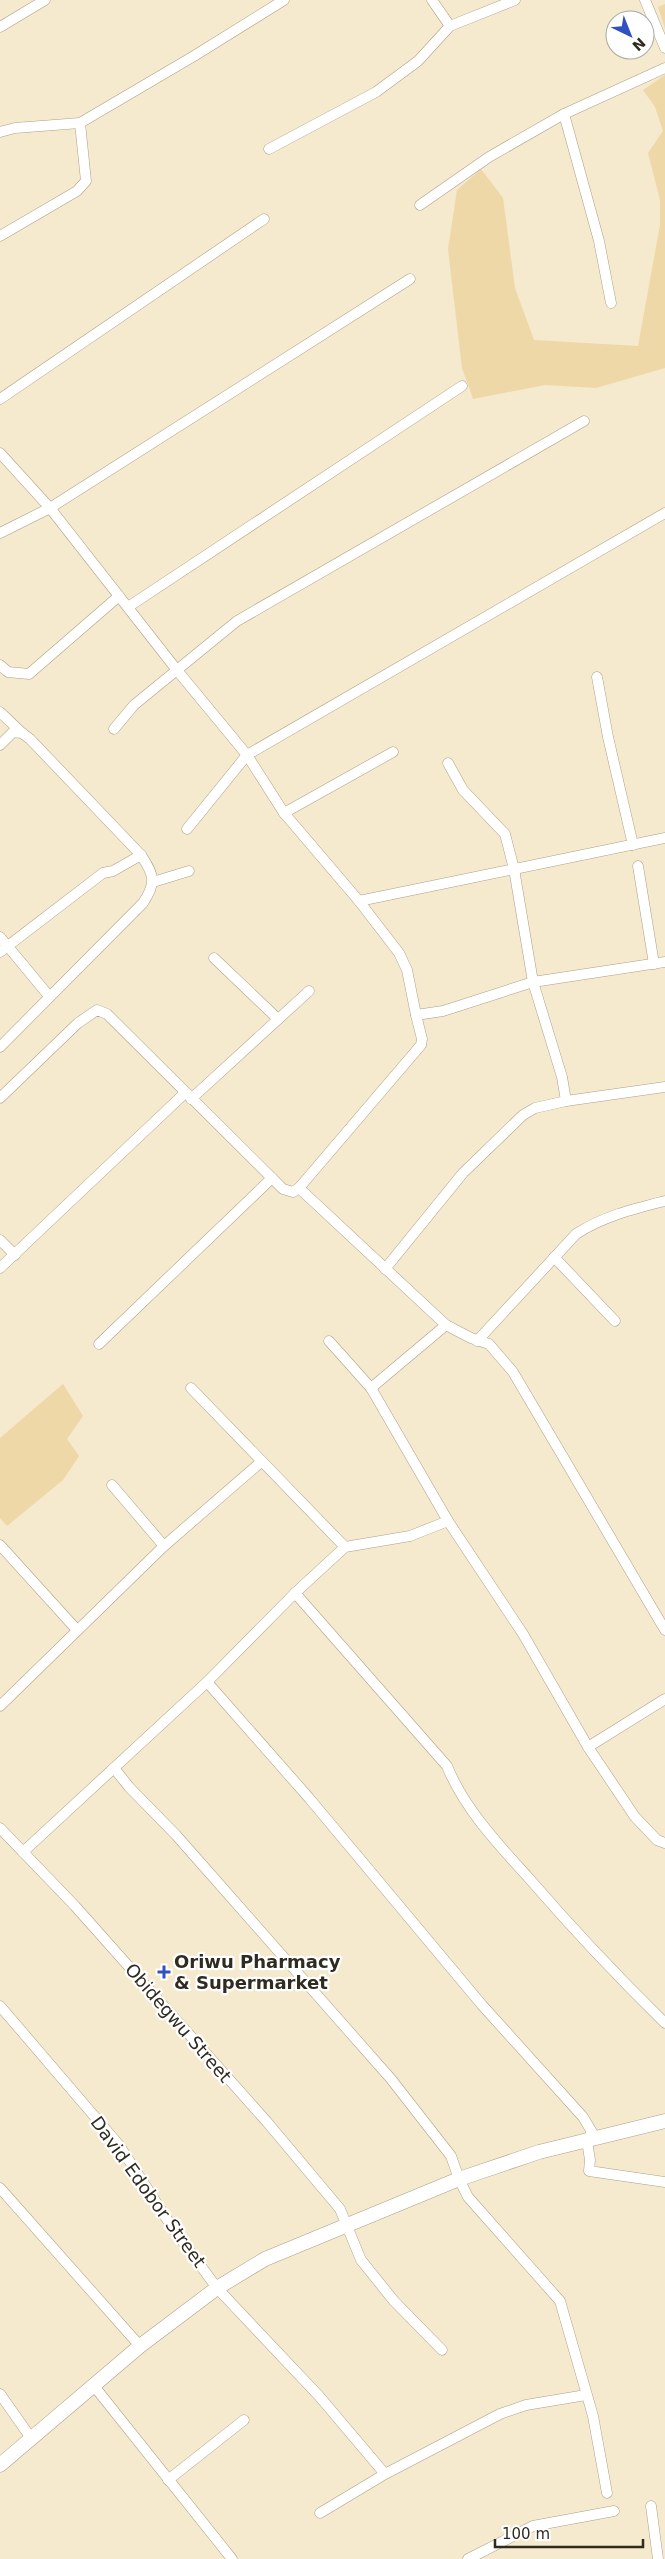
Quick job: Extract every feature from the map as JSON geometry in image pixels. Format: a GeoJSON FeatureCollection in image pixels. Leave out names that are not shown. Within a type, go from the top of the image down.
{"type":"FeatureCollection","features":[{"type":"Feature","properties":{"kind":"street"},"geometry":{"type":"LineString","coordinates":[[0,28],[45,0]]}},
{"type":"Feature","properties":{"kind":"street"},"geometry":{"type":"LineString","coordinates":[[0,132],[15,128],[80,123],[284,0]]}},
{"type":"Feature","properties":{"kind":"street"},"geometry":{"type":"LineString","coordinates":[[432,0],[450,26]]}},
{"type":"Feature","properties":{"kind":"street"},"geometry":{"type":"LineString","coordinates":[[269,149],[376,92],[418,61],[450,26],[514,0]]}},
{"type":"Feature","properties":{"kind":"street"},"geometry":{"type":"LineString","coordinates":[[645,0],[665,48]]}},
{"type":"Feature","properties":{"kind":"street"},"geometry":{"type":"LineString","coordinates":[[420,205],[489,158],[564,114],[662,72],[665,68]]}},
{"type":"Feature","properties":{"kind":"street"},"geometry":{"type":"LineString","coordinates":[[564,114],[599,241],[611,303]]}},
{"type":"Feature","properties":{"kind":"street"},"geometry":{"type":"LineString","coordinates":[[0,236],[77,191],[86,181],[80,123]]}},
{"type":"Feature","properties":{"kind":"street"},"geometry":{"type":"LineString","coordinates":[[0,399],[264,219]]}},
{"type":"Feature","properties":{"kind":"street"},"geometry":{"type":"LineString","coordinates":[[0,533],[50,508],[410,279]]}},
{"type":"Feature","properties":{"kind":"street"},"geometry":{"type":"LineString","coordinates":[[128,607],[462,386]]}},
{"type":"Feature","properties":{"kind":"street"},"geometry":{"type":"LineString","coordinates":[[114,729],[134,705],[237,621],[584,421]]}},
{"type":"Feature","properties":{"kind":"street"},"geometry":{"type":"LineString","coordinates":[[0,453],[50,508],[176,669],[247,755],[284,813],[359,901],[399,953],[407,970],[422,1039],[421,1045],[299,1188],[293,1192],[288,1192],[272,1178],[107,1014],[97,1010],[78,1023],[0,1098]]}},
{"type":"Feature","properties":{"kind":"street"},"geometry":{"type":"LineString","coordinates":[[187,829],[247,755],[665,514]]}},
{"type":"Feature","properties":{"kind":"street"},"geometry":{"type":"LineString","coordinates":[[0,665],[8,672],[29,674],[118,596]]}},
{"type":"Feature","properties":{"kind":"street"},"geometry":{"type":"LineString","coordinates":[[597,677],[608,737],[633,845]]}},
{"type":"Feature","properties":{"kind":"street"},"geometry":{"type":"LineString","coordinates":[[0,712],[142,855],[152,872],[153,882],[143,903],[0,1046]]}},
{"type":"Feature","properties":{"kind":"street"},"geometry":{"type":"LineString","coordinates":[[0,745],[13,732],[22,733]]}},
{"type":"Feature","properties":{"kind":"street"},"geometry":{"type":"LineString","coordinates":[[284,813],[393,752]]}},
{"type":"Feature","properties":{"kind":"street"},"geometry":{"type":"LineString","coordinates":[[448,763],[462,790],[505,834],[514,869],[534,982],[562,1077],[566,1101]]}},
{"type":"Feature","properties":{"kind":"street"},"geometry":{"type":"LineString","coordinates":[[359,901],[665,838]]}},
{"type":"Feature","properties":{"kind":"street"},"geometry":{"type":"LineString","coordinates":[[4,949],[103,874],[113,871],[142,855]]}},
{"type":"Feature","properties":{"kind":"street"},"geometry":{"type":"LineString","coordinates":[[638,866],[654,964]]}},
{"type":"Feature","properties":{"kind":"street"},"geometry":{"type":"LineString","coordinates":[[153,882],[189,871]]}},
{"type":"Feature","properties":{"kind":"street"},"geometry":{"type":"LineString","coordinates":[[0,937],[4,949],[49,996]]}},
{"type":"Feature","properties":{"kind":"street"},"geometry":{"type":"LineString","coordinates":[[214,958],[278,1020]]}},
{"type":"Feature","properties":{"kind":"street"},"geometry":{"type":"LineString","coordinates":[[416,1015],[443,1011],[534,982],[665,962]]}},
{"type":"Feature","properties":{"kind":"street"},"geometry":{"type":"LineString","coordinates":[[0,1268],[188,1096],[278,1020],[309,991]]}},
{"type":"Feature","properties":{"kind":"street"},"geometry":{"type":"LineString","coordinates":[[385,1269],[463,1173],[523,1115],[535,1108],[566,1101],[665,1087]]}},
{"type":"Feature","properties":{"kind":"street"},"geometry":{"type":"LineString","coordinates":[[99,1344],[272,1178]]}},
{"type":"Feature","properties":{"kind":"street"},"geometry":{"type":"LineString","coordinates":[[299,1188],[446,1325],[477,1341],[489,1344],[498,1352],[513,1372],[665,1630]]}},
{"type":"Feature","properties":{"kind":"street"},"geometry":{"type":"LineString","coordinates":[[477,1341],[576,1234],[593,1223],[620,1212],[665,1201]]}},
{"type":"Feature","properties":{"kind":"street"},"geometry":{"type":"LineString","coordinates":[[0,1240],[15,1255]]}},
{"type":"Feature","properties":{"kind":"street"},"geometry":{"type":"LineString","coordinates":[[554,1256],[615,1320]]}},
{"type":"Feature","properties":{"kind":"street"},"geometry":{"type":"LineString","coordinates":[[371,1388],[446,1325]]}},
{"type":"Feature","properties":{"kind":"street"},"geometry":{"type":"LineString","coordinates":[[329,1341],[371,1388],[448,1521],[523,1634],[588,1747],[635,1817],[657,1840],[665,1843]]}},
{"type":"Feature","properties":{"kind":"street"},"geometry":{"type":"LineString","coordinates":[[191,1388],[345,1547]]}},
{"type":"Feature","properties":{"kind":"street"},"geometry":{"type":"LineString","coordinates":[[0,1706],[164,1546],[261,1462]]}},
{"type":"Feature","properties":{"kind":"street"},"geometry":{"type":"LineString","coordinates":[[112,1485],[164,1546]]}},
{"type":"Feature","properties":{"kind":"street"},"geometry":{"type":"LineString","coordinates":[[22,1852],[207,1682],[295,1593],[345,1547],[410,1536],[448,1521]]}},
{"type":"Feature","properties":{"kind":"street"},"geometry":{"type":"LineString","coordinates":[[0,1545],[77,1630]]}},
{"type":"Feature","properties":{"kind":"street"},"geometry":{"type":"LineString","coordinates":[[295,1593],[447,1766],[463,1797],[501,1847],[591,1950],[665,2023]]}},
{"type":"Feature","properties":{"kind":"street"},"geometry":{"type":"LineString","coordinates":[[207,1682],[309,1798],[482,2005],[583,2117],[592,2132],[586,2140],[590,2160],[589,2171],[665,2182]]}},
{"type":"Feature","properties":{"kind":"street"},"geometry":{"type":"LineString","coordinates":[[588,1747],[665,1699]]}},
{"type":"Feature","properties":{"kind":"street"},"geometry":{"type":"LineString","coordinates":[[114,1768],[183,1842],[391,2079],[451,2156],[468,2197],[560,2301],[593,2416],[607,2493]]}},
{"type":"Feature","properties":{"kind":"street","name":"Obidegwu Street"},"geometry":{"type":"LineString","coordinates":[[0,1828],[81,1913],[267,2122],[340,2209],[361,2260],[394,2301],[442,2350]]}},
{"type":"Feature","properties":{"kind":"street","name":"David Edobor Street"},"geometry":{"type":"LineString","coordinates":[[0,2006],[119,2144],[172,2226],[217,2288],[318,2396],[385,2474]]}},
{"type":"Feature","properties":{"kind":"street"},"geometry":{"type":"LineString","coordinates":[[0,2465],[140,2346],[217,2288],[265,2259],[459,2179],[539,2152],[665,2121]]}},
{"type":"Feature","properties":{"kind":"street"},"geometry":{"type":"LineString","coordinates":[[0,2188],[140,2346]]}},
{"type":"Feature","properties":{"kind":"street"},"geometry":{"type":"LineString","coordinates":[[94,2386],[232,2559]]}},
{"type":"Feature","properties":{"kind":"street"},"geometry":{"type":"LineString","coordinates":[[0,2394],[31,2438]]}},
{"type":"Feature","properties":{"kind":"street"},"geometry":{"type":"LineString","coordinates":[[320,2513],[385,2474],[500,2414],[526,2405],[586,2395]]}},
{"type":"Feature","properties":{"kind":"street"},"geometry":{"type":"LineString","coordinates":[[168,2480],[244,2420]]}},
{"type":"Feature","properties":{"kind":"street"},"geometry":{"type":"LineString","coordinates":[[651,2506],[658,2559]]}},
{"type":"Feature","properties":{"kind":"street"},"geometry":{"type":"LineString","coordinates":[[468,2559],[533,2526],[614,2512]]}},
{"type":"Feature","properties":{"kind":"shaded area"},"geometry":{"type":"Polygon","coordinates":[[[665,4],[665,29],[658,7],[665,4]]]}},
{"type":"Feature","properties":{"kind":"shaded area"},"geometry":{"type":"Polygon","coordinates":[[[665,75],[665,368],[596,388],[545,385],[473,399],[462,368],[448,249],[457,190],[481,169],[503,198],[515,288],[534,340],[638,346],[660,225],[660,200],[648,153],[663,131],[655,107],[643,90],[665,75]]]}},
{"type":"Feature","properties":{"kind":"shaded area"},"geometry":{"type":"Polygon","coordinates":[[[63,1384],[83,1416],[67,1439],[79,1456],[63,1480],[7,1526],[0,1518],[0,1438],[63,1384]]]}},
{"type":"Feature","properties":{"kind":"place","name":"Oriwu Pharmacy & Supermarket"},"geometry":{"type":"Point","coordinates":[164,1972]}}]}
